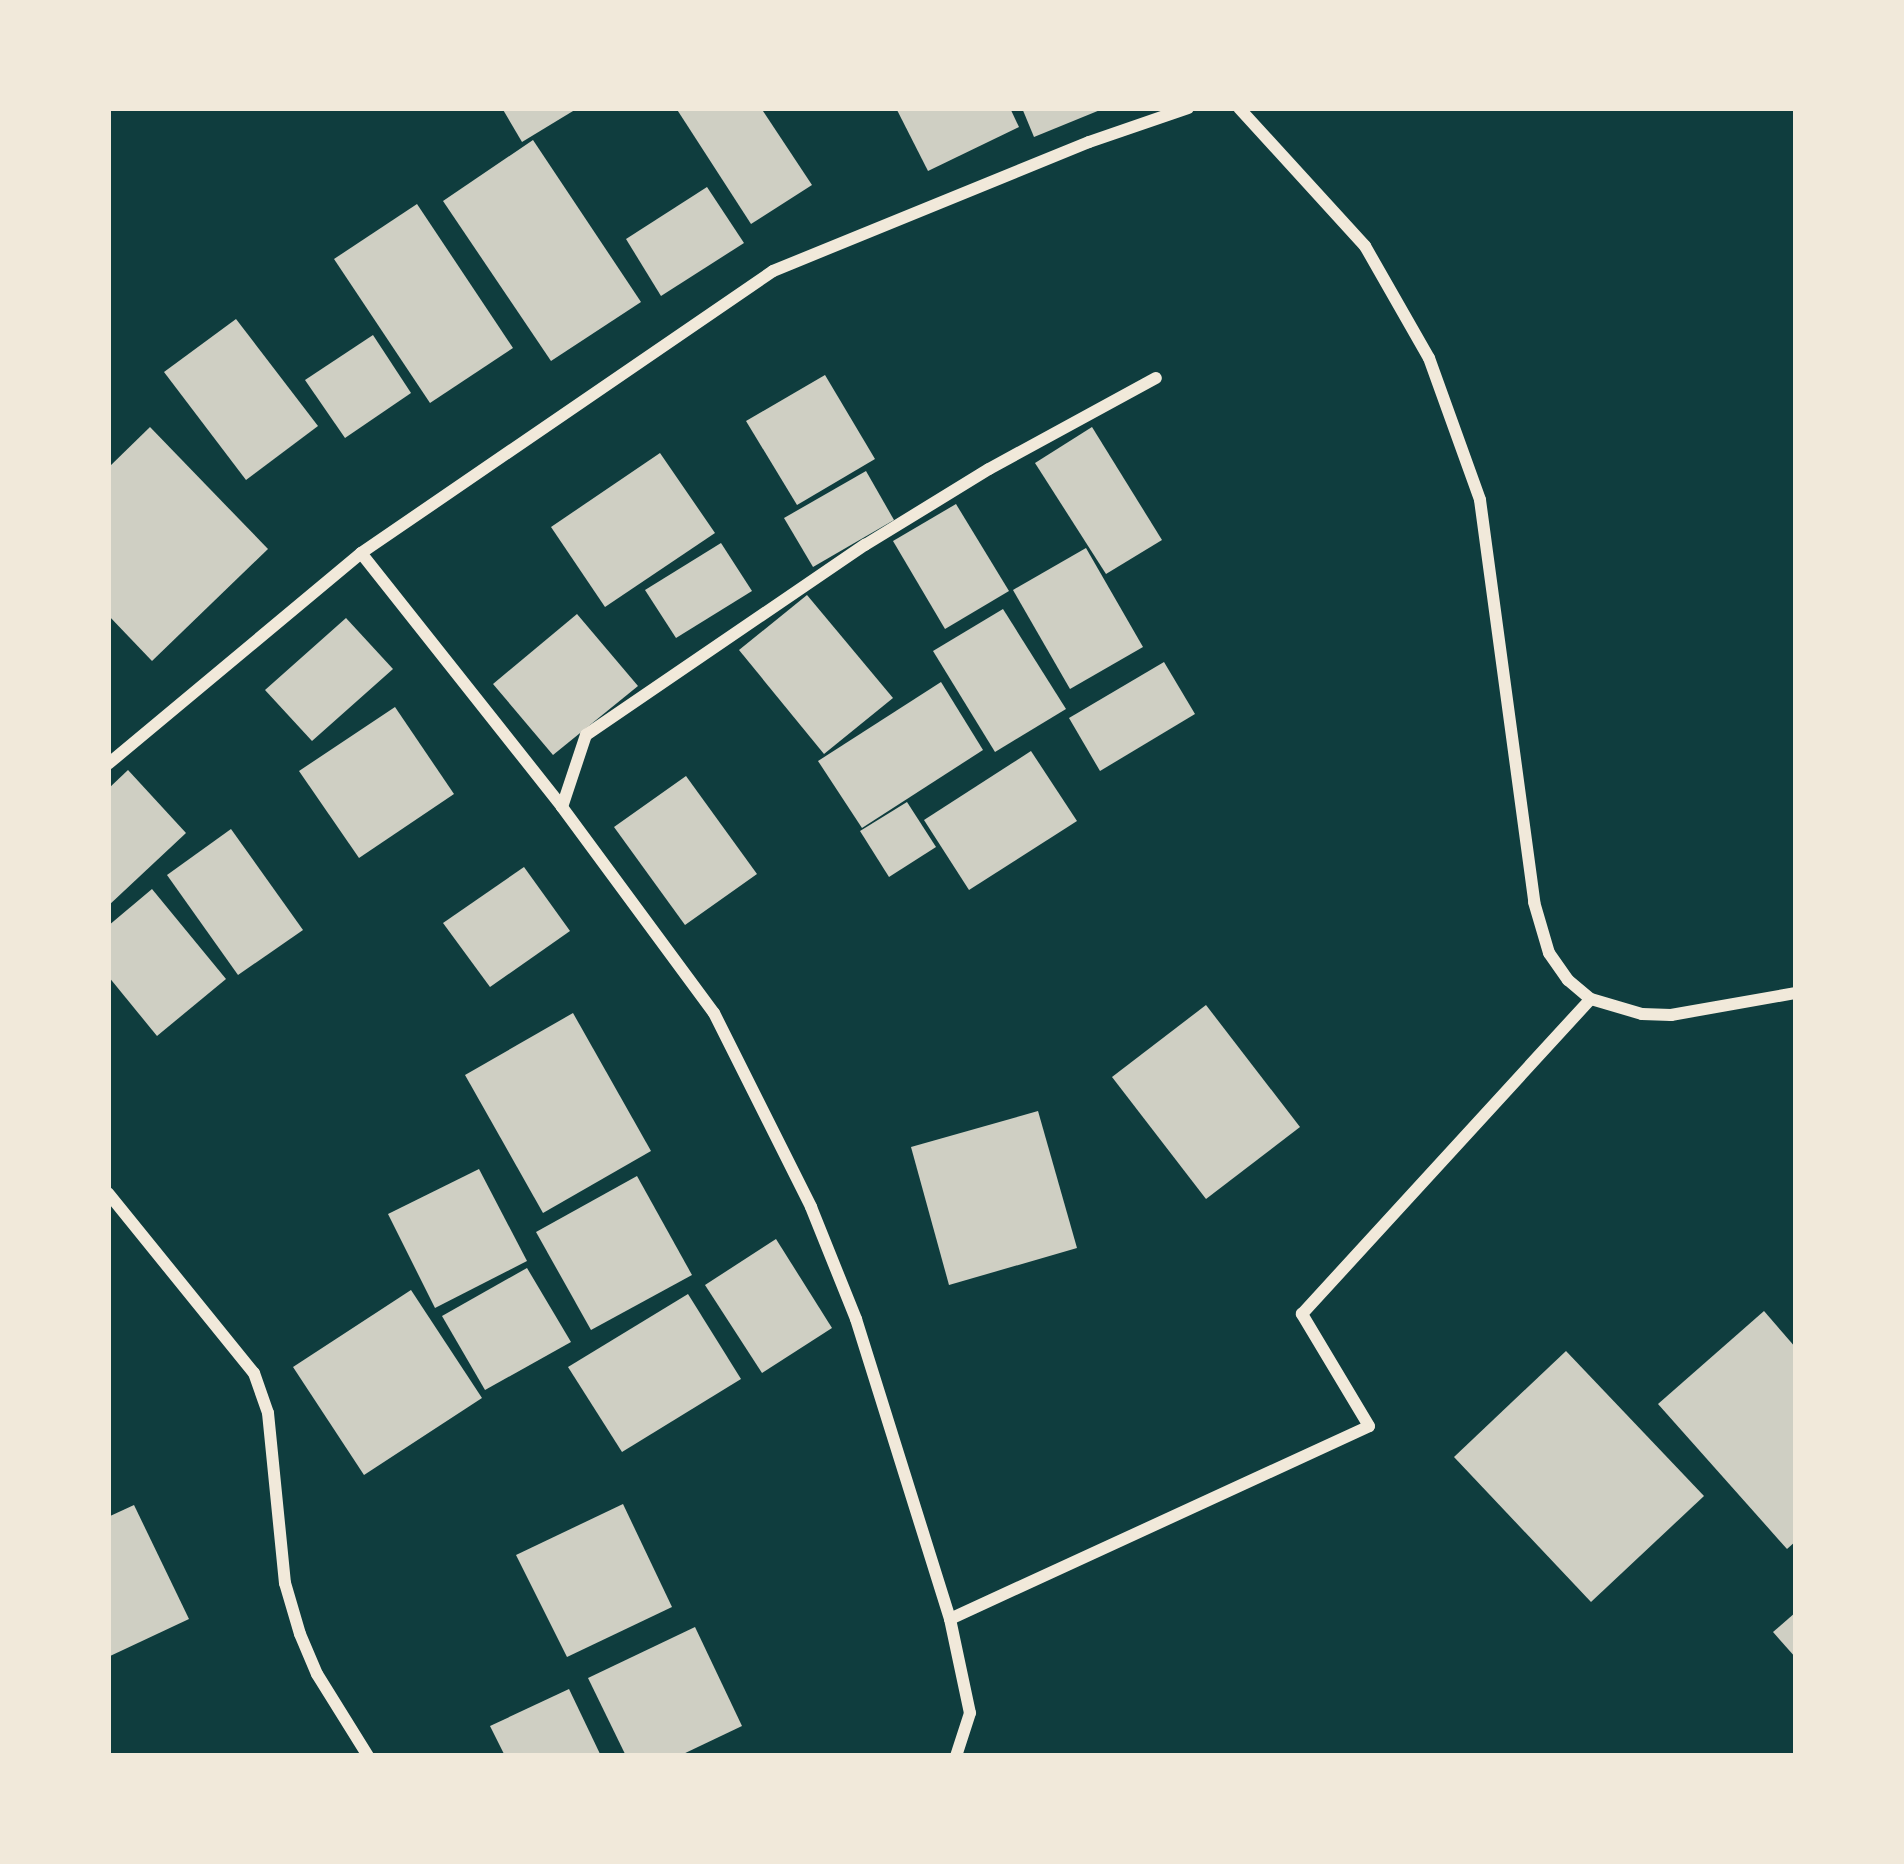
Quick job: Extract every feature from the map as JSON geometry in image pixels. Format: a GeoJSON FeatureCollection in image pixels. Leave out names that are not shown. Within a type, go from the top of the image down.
{"type":"FeatureCollection","features":[{"type":"Feature","properties":{"kind":"street"},"geometry":{"type":"LineString","coordinates":[[108,764],[361,553],[773,271],[1089,142],[1188,108]]}},
{"type":"Feature","properties":{"kind":"street"},"geometry":{"type":"LineString","coordinates":[[1239,108],[1365,246],[1429,358],[1480,500],[1534,902],[1549,953],[1568,980],[1591,999],[1642,1014],[1671,1015],[1796,993]]}},
{"type":"Feature","properties":{"kind":"street"},"geometry":{"type":"LineString","coordinates":[[562,807],[586,735],[865,544],[989,469],[1156,378]]}},
{"type":"Feature","properties":{"kind":"street"},"geometry":{"type":"LineString","coordinates":[[361,553],[562,807],[714,1013],[811,1207],[856,1319],[950,1619],[970,1713],[956,1756]]}},
{"type":"Feature","properties":{"kind":"street"},"geometry":{"type":"LineString","coordinates":[[950,1619],[1369,1426],[1302,1314],[1591,999]]}},
{"type":"Feature","properties":{"kind":"street"},"geometry":{"type":"LineString","coordinates":[[108,1193],[254,1373],[268,1413],[285,1583],[300,1634],[317,1674],[368,1756]]}},
{"type":"Feature","properties":{"kind":"building"},"geometry":{"type":"Polygon","coordinates":[[[502,108],[578,108],[522,142],[502,108]]]}},
{"type":"Feature","properties":{"kind":"building"},"geometry":{"type":"Polygon","coordinates":[[[676,108],[761,108],[812,185],[751,224],[676,108]]]}},
{"type":"Feature","properties":{"kind":"building"},"geometry":{"type":"Polygon","coordinates":[[[896,108],[1010,108],[1019,127],[928,171],[896,108]]]}},
{"type":"Feature","properties":{"kind":"building"},"geometry":{"type":"Polygon","coordinates":[[[1022,108],[1105,108],[1034,137],[1022,108]]]}},
{"type":"Feature","properties":{"kind":"building"},"geometry":{"type":"Polygon","coordinates":[[[533,140],[641,302],[551,361],[443,201],[533,140]]]}},
{"type":"Feature","properties":{"kind":"building"},"geometry":{"type":"Polygon","coordinates":[[[707,187],[744,243],[661,296],[626,239],[707,187]]]}},
{"type":"Feature","properties":{"kind":"building"},"geometry":{"type":"Polygon","coordinates":[[[417,204],[513,348],[430,403],[334,259],[417,204]]]}},
{"type":"Feature","properties":{"kind":"building"},"geometry":{"type":"Polygon","coordinates":[[[236,319],[318,426],[246,480],[164,372],[236,319]]]}},
{"type":"Feature","properties":{"kind":"building"},"geometry":{"type":"Polygon","coordinates":[[[373,335],[411,393],[345,438],[305,380],[373,335]]]}},
{"type":"Feature","properties":{"kind":"building"},"geometry":{"type":"Polygon","coordinates":[[[825,375],[875,459],[797,505],[746,421],[825,375]]]}},
{"type":"Feature","properties":{"kind":"building"},"geometry":{"type":"Polygon","coordinates":[[[150,427],[268,549],[152,661],[108,615],[108,468],[150,427]]]}},
{"type":"Feature","properties":{"kind":"building"},"geometry":{"type":"Polygon","coordinates":[[[1092,427],[1162,540],[1106,574],[1035,463],[1092,427]]]}},
{"type":"Feature","properties":{"kind":"building"},"geometry":{"type":"Polygon","coordinates":[[[660,453],[715,533],[605,607],[551,527],[660,453]]]}},
{"type":"Feature","properties":{"kind":"building"},"geometry":{"type":"Polygon","coordinates":[[[866,471],[894,520],[813,567],[784,518],[866,471]]]}},
{"type":"Feature","properties":{"kind":"building"},"geometry":{"type":"Polygon","coordinates":[[[956,504],[1009,591],[945,629],[893,541],[956,504]]]}},
{"type":"Feature","properties":{"kind":"building"},"geometry":{"type":"Polygon","coordinates":[[[721,543],[752,591],[676,638],[645,590],[721,543]]]}},
{"type":"Feature","properties":{"kind":"building"},"geometry":{"type":"Polygon","coordinates":[[[1086,548],[1143,647],[1070,689],[1013,590],[1086,548]]]}},
{"type":"Feature","properties":{"kind":"building"},"geometry":{"type":"Polygon","coordinates":[[[807,595],[893,698],[824,754],[739,650],[807,595]]]}},
{"type":"Feature","properties":{"kind":"building"},"geometry":{"type":"Polygon","coordinates":[[[1003,609],[1066,709],[995,752],[933,651],[1003,609]]]}},
{"type":"Feature","properties":{"kind":"building"},"geometry":{"type":"Polygon","coordinates":[[[577,614],[638,686],[553,755],[493,684],[577,614]]]}},
{"type":"Feature","properties":{"kind":"building"},"geometry":{"type":"Polygon","coordinates":[[[346,618],[393,669],[312,741],[265,690],[346,618]]]}},
{"type":"Feature","properties":{"kind":"building"},"geometry":{"type":"Polygon","coordinates":[[[1164,662],[1195,714],[1100,771],[1069,718],[1164,662]]]}},
{"type":"Feature","properties":{"kind":"building"},"geometry":{"type":"Polygon","coordinates":[[[941,682],[983,750],[862,828],[818,761],[941,682]]]}},
{"type":"Feature","properties":{"kind":"building"},"geometry":{"type":"Polygon","coordinates":[[[395,707],[454,794],[359,858],[299,771],[395,707]]]}},
{"type":"Feature","properties":{"kind":"building"},"geometry":{"type":"Polygon","coordinates":[[[1031,751],[1077,821],[969,890],[924,820],[1031,751]]]}},
{"type":"Feature","properties":{"kind":"building"},"geometry":{"type":"Polygon","coordinates":[[[128,770],[186,833],[108,906],[108,789],[128,770]]]}},
{"type":"Feature","properties":{"kind":"building"},"geometry":{"type":"Polygon","coordinates":[[[686,776],[757,874],[685,925],[614,827],[686,776]]]}},
{"type":"Feature","properties":{"kind":"building"},"geometry":{"type":"Polygon","coordinates":[[[907,802],[936,847],[889,877],[860,831],[907,802]]]}},
{"type":"Feature","properties":{"kind":"building"},"geometry":{"type":"Polygon","coordinates":[[[231,829],[303,930],[238,975],[167,875],[231,829]]]}},
{"type":"Feature","properties":{"kind":"building"},"geometry":{"type":"Polygon","coordinates":[[[524,867],[570,931],[490,987],[443,923],[524,867]]]}},
{"type":"Feature","properties":{"kind":"building"},"geometry":{"type":"Polygon","coordinates":[[[152,889],[226,979],[157,1036],[108,976],[108,926],[152,889]]]}},
{"type":"Feature","properties":{"kind":"building"},"geometry":{"type":"Polygon","coordinates":[[[1206,1005],[1300,1127],[1206,1199],[1112,1077],[1206,1005]]]}},
{"type":"Feature","properties":{"kind":"building"},"geometry":{"type":"Polygon","coordinates":[[[573,1013],[651,1151],[543,1213],[465,1075],[573,1013]]]}},
{"type":"Feature","properties":{"kind":"building"},"geometry":{"type":"Polygon","coordinates":[[[1038,1111],[1077,1248],[949,1285],[911,1147],[1038,1111]]]}},
{"type":"Feature","properties":{"kind":"building"},"geometry":{"type":"Polygon","coordinates":[[[479,1169],[527,1261],[435,1308],[388,1214],[479,1169]]]}},
{"type":"Feature","properties":{"kind":"building"},"geometry":{"type":"Polygon","coordinates":[[[637,1176],[692,1275],[591,1330],[536,1232],[637,1176]]]}},
{"type":"Feature","properties":{"kind":"building"},"geometry":{"type":"Polygon","coordinates":[[[776,1239],[832,1328],[762,1373],[705,1285],[776,1239]]]}},
{"type":"Feature","properties":{"kind":"building"},"geometry":{"type":"Polygon","coordinates":[[[527,1268],[571,1342],[485,1390],[442,1316],[527,1268]]]}},
{"type":"Feature","properties":{"kind":"building"},"geometry":{"type":"Polygon","coordinates":[[[411,1290],[482,1398],[364,1475],[293,1367],[411,1290]]]}},
{"type":"Feature","properties":{"kind":"building"},"geometry":{"type":"Polygon","coordinates":[[[688,1294],[741,1379],[622,1452],[568,1367],[688,1294]]]}},
{"type":"Feature","properties":{"kind":"building"},"geometry":{"type":"Polygon","coordinates":[[[1764,1311],[1796,1348],[1796,1541],[1787,1549],[1658,1404],[1764,1311]]]}},
{"type":"Feature","properties":{"kind":"building"},"geometry":{"type":"Polygon","coordinates":[[[1566,1351],[1704,1496],[1591,1602],[1454,1457],[1566,1351]]]}},
{"type":"Feature","properties":{"kind":"building"},"geometry":{"type":"Polygon","coordinates":[[[623,1504],[672,1607],[567,1657],[516,1555],[623,1504]]]}},
{"type":"Feature","properties":{"kind":"building"},"geometry":{"type":"Polygon","coordinates":[[[134,1505],[189,1619],[108,1657],[108,1517],[134,1505]]]}},
{"type":"Feature","properties":{"kind":"building"},"geometry":{"type":"Polygon","coordinates":[[[1796,1612],[1796,1658],[1773,1632],[1796,1612]]]}},
{"type":"Feature","properties":{"kind":"building"},"geometry":{"type":"Polygon","coordinates":[[[695,1627],[742,1726],[679,1756],[626,1756],[588,1678],[695,1627]]]}},
{"type":"Feature","properties":{"kind":"building"},"geometry":{"type":"Polygon","coordinates":[[[569,1689],[601,1756],[505,1756],[490,1726],[569,1689]]]}}]}
